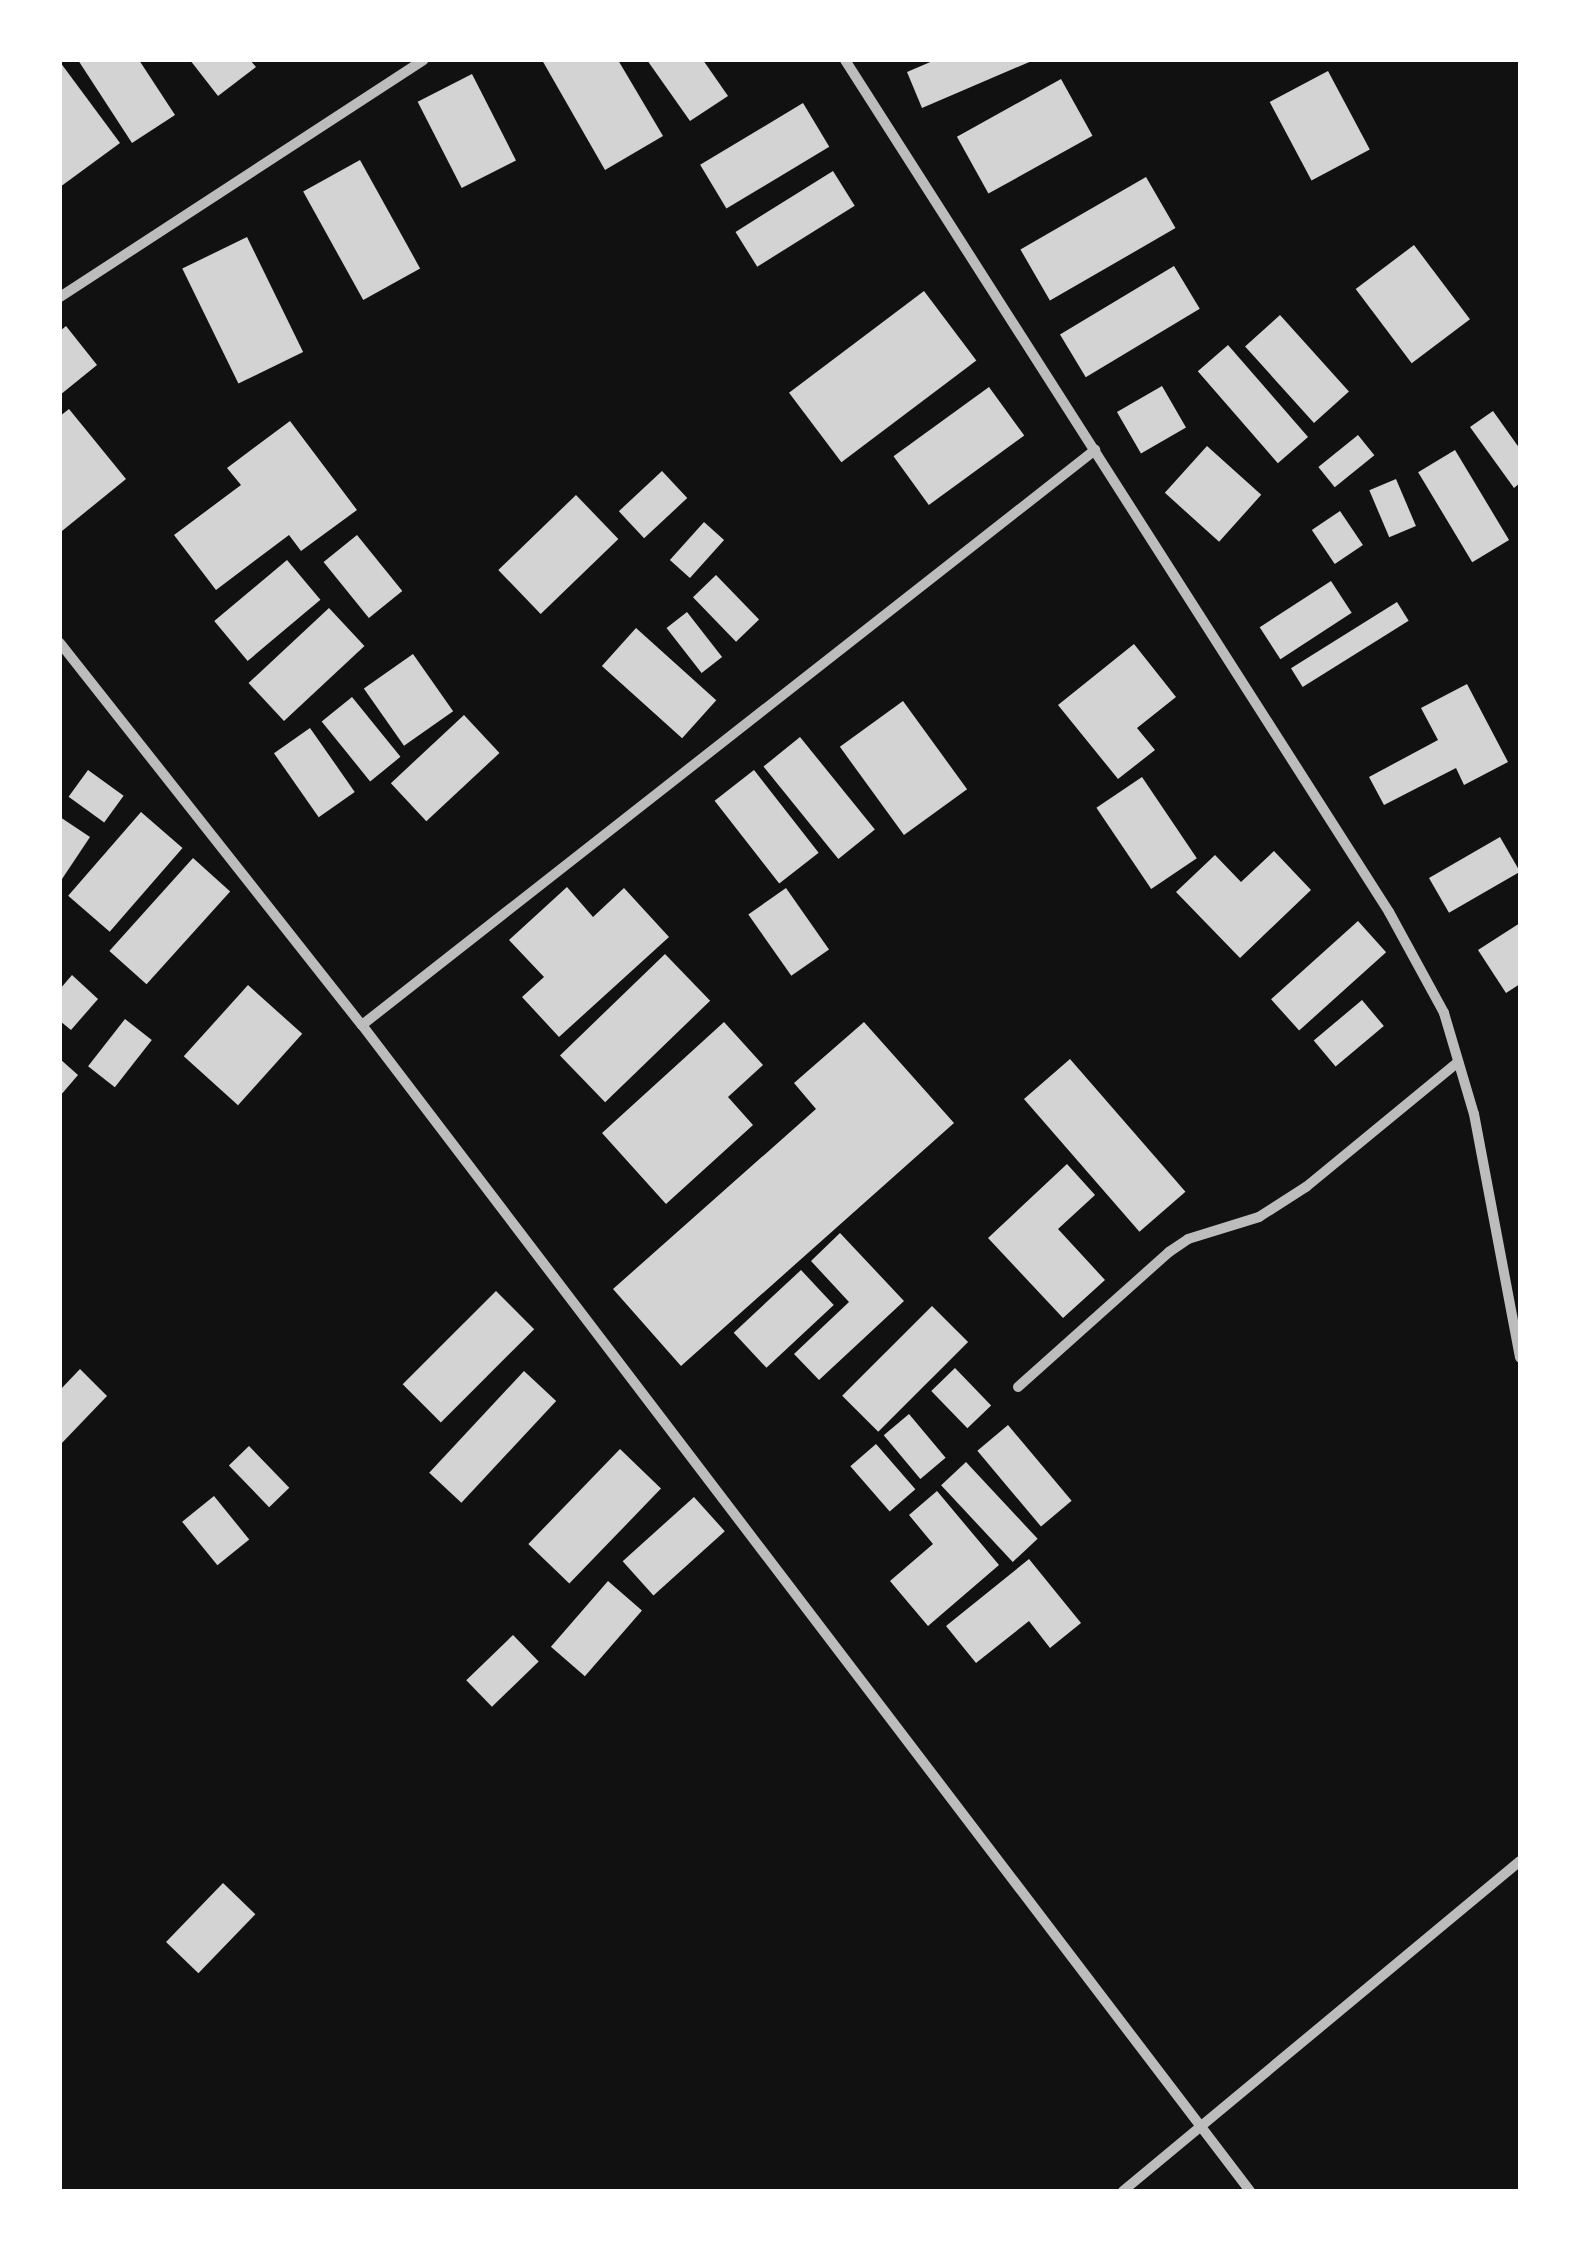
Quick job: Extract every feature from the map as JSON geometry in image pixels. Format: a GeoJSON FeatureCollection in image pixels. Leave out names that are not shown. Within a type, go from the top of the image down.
{"type":"FeatureCollection","features":[{"type":"Feature","properties":{"kind":"street"},"geometry":{"type":"LineString","coordinates":[[60,297],[424,60]]}},
{"type":"Feature","properties":{"kind":"street"},"geometry":{"type":"LineString","coordinates":[[845,60],[1390,912],[1444,1013],[1513,1295],[1520,1358]]}},
{"type":"Feature","properties":{"kind":"street"},"geometry":{"type":"LineString","coordinates":[[362,1025],[1095,450]]}},
{"type":"Feature","properties":{"kind":"street"},"geometry":{"type":"LineString","coordinates":[[60,643],[362,1025],[1250,2191]]}},
{"type":"Feature","properties":{"kind":"street"},"geometry":{"type":"LineString","coordinates":[[1018,1387],[1169,1252],[1188,1239],[1259,1216],[1306,1187],[1458,1062]]}},
{"type":"Feature","properties":{"kind":"street"},"geometry":{"type":"LineString","coordinates":[[1123,2191],[1520,1862]]}},
{"type":"Feature","properties":{"kind":"building"},"geometry":{"type":"Polygon","coordinates":[[[78,60],[139,60],[175,115],[132,143],[78,60]]]}},
{"type":"Feature","properties":{"kind":"building"},"geometry":{"type":"Polygon","coordinates":[[[190,60],[250,60],[256,67],[218,96],[190,60]]]}},
{"type":"Feature","properties":{"kind":"building"},"geometry":{"type":"Polygon","coordinates":[[[542,60],[618,60],[663,136],[605,170],[542,60]]]}},
{"type":"Feature","properties":{"kind":"building"},"geometry":{"type":"Polygon","coordinates":[[[647,60],[703,60],[728,96],[690,121],[647,60]]]}},
{"type":"Feature","properties":{"kind":"building"},"geometry":{"type":"Polygon","coordinates":[[[935,60],[1034,60],[922,108],[907,72],[935,60]]]}},
{"type":"Feature","properties":{"kind":"building"},"geometry":{"type":"Polygon","coordinates":[[[60,62],[120,143],[60,187],[60,62]]]}},
{"type":"Feature","properties":{"kind":"building"},"geometry":{"type":"Polygon","coordinates":[[[1328,71],[1370,150],[1312,181],[1270,102],[1328,71]]]}},
{"type":"Feature","properties":{"kind":"building"},"geometry":{"type":"Polygon","coordinates":[[[472,74],[516,160],[462,188],[418,102],[472,74]]]}},
{"type":"Feature","properties":{"kind":"building"},"geometry":{"type":"Polygon","coordinates":[[[1061,79],[1093,136],[988,194],[957,137],[1061,79]]]}},
{"type":"Feature","properties":{"kind":"building"},"geometry":{"type":"Polygon","coordinates":[[[803,103],[829,147],[726,209],[700,165],[803,103]]]}},
{"type":"Feature","properties":{"kind":"building"},"geometry":{"type":"Polygon","coordinates":[[[360,160],[420,268],[363,300],[303,192],[360,160]]]}},
{"type":"Feature","properties":{"kind":"building"},"geometry":{"type":"Polygon","coordinates":[[[833,171],[855,206],[757,267],[735,232],[833,171]]]}},
{"type":"Feature","properties":{"kind":"building"},"geometry":{"type":"Polygon","coordinates":[[[1146,177],[1176,228],[1050,301],[1020,250],[1146,177]]]}},
{"type":"Feature","properties":{"kind":"building"},"geometry":{"type":"Polygon","coordinates":[[[247,237],[303,352],[238,384],[182,269],[247,237]]]}},
{"type":"Feature","properties":{"kind":"building"},"geometry":{"type":"Polygon","coordinates":[[[1414,245],[1470,319],[1412,363],[1356,289],[1414,245]]]}},
{"type":"Feature","properties":{"kind":"building"},"geometry":{"type":"Polygon","coordinates":[[[1174,266],[1200,309],[1086,377],[1060,335],[1174,266]]]}},
{"type":"Feature","properties":{"kind":"building"},"geometry":{"type":"Polygon","coordinates":[[[924,291],[976,360],[841,462],[789,393],[924,291]]]}},
{"type":"Feature","properties":{"kind":"building"},"geometry":{"type":"Polygon","coordinates":[[[1280,315],[1349,392],[1314,423],[1245,346],[1280,315]]]}},
{"type":"Feature","properties":{"kind":"building"},"geometry":{"type":"Polygon","coordinates":[[[66,326],[97,365],[60,395],[60,331],[66,326]]]}},
{"type":"Feature","properties":{"kind":"building"},"geometry":{"type":"Polygon","coordinates":[[[1228,345],[1308,437],[1278,463],[1198,371],[1228,345]]]}},
{"type":"Feature","properties":{"kind":"building"},"geometry":{"type":"Polygon","coordinates":[[[1162,386],[1186,428],[1141,454],[1117,412],[1162,386]]]}},
{"type":"Feature","properties":{"kind":"building"},"geometry":{"type":"Polygon","coordinates":[[[989,387],[1024,436],[929,505],[894,456],[989,387]]]}},
{"type":"Feature","properties":{"kind":"building"},"geometry":{"type":"Polygon","coordinates":[[[69,409],[126,479],[62,531],[60,416],[69,409]]]}},
{"type":"Feature","properties":{"kind":"building"},"geometry":{"type":"Polygon","coordinates":[[[1493,411],[1520,449],[1520,483],[1514,488],[1470,427],[1493,411]]]}},
{"type":"Feature","properties":{"kind":"building"},"geometry":{"type":"Polygon","coordinates":[[[290,421],[357,510],[301,551],[289,535],[216,590],[174,535],[241,485],[227,468],[290,421]]]}},
{"type":"Feature","properties":{"kind":"building"},"geometry":{"type":"Polygon","coordinates":[[[1358,435],[1374,455],[1335,487],[1318,467],[1358,435]]]}},
{"type":"Feature","properties":{"kind":"building"},"geometry":{"type":"Polygon","coordinates":[[[1207,446],[1261,495],[1219,542],[1165,493],[1207,446]]]}},
{"type":"Feature","properties":{"kind":"building"},"geometry":{"type":"Polygon","coordinates":[[[1455,450],[1509,540],[1472,562],[1418,472],[1455,450]]]}},
{"type":"Feature","properties":{"kind":"building"},"geometry":{"type":"Polygon","coordinates":[[[662,471],[687,498],[644,538],[619,511],[662,471]]]}},
{"type":"Feature","properties":{"kind":"building"},"geometry":{"type":"Polygon","coordinates":[[[1396,479],[1416,526],[1389,537],[1369,490],[1396,479]]]}},
{"type":"Feature","properties":{"kind":"building"},"geometry":{"type":"Polygon","coordinates":[[[576,495],[618,539],[541,614],[498,570],[576,495]]]}},
{"type":"Feature","properties":{"kind":"building"},"geometry":{"type":"Polygon","coordinates":[[[1340,511],[1363,545],[1335,564],[1312,530],[1340,511]]]}},
{"type":"Feature","properties":{"kind":"building"},"geometry":{"type":"Polygon","coordinates":[[[704,522],[724,540],[690,578],[670,560],[704,522]]]}},
{"type":"Feature","properties":{"kind":"building"},"geometry":{"type":"Polygon","coordinates":[[[357,535],[402,591],[369,618],[324,562],[357,535]]]}},
{"type":"Feature","properties":{"kind":"building"},"geometry":{"type":"Polygon","coordinates":[[[287,560],[320,600],[248,661],[214,621],[287,560]]]}},
{"type":"Feature","properties":{"kind":"building"},"geometry":{"type":"Polygon","coordinates":[[[716,575],[759,620],[736,642],[693,597],[716,575]]]}},
{"type":"Feature","properties":{"kind":"building"},"geometry":{"type":"Polygon","coordinates":[[[1331,581],[1352,613],[1280,659],[1260,627],[1331,581]]]}},
{"type":"Feature","properties":{"kind":"building"},"geometry":{"type":"Polygon","coordinates":[[[1397,602],[1409,621],[1303,687],[1291,668],[1397,602]]]}},
{"type":"Feature","properties":{"kind":"building"},"geometry":{"type":"Polygon","coordinates":[[[329,608],[364,646],[284,721],[249,683],[329,608]]]}},
{"type":"Feature","properties":{"kind":"building"},"geometry":{"type":"Polygon","coordinates":[[[687,612],[722,657],[702,673],[667,628],[687,612]]]}},
{"type":"Feature","properties":{"kind":"building"},"geometry":{"type":"Polygon","coordinates":[[[636,628],[716,700],[682,738],[602,666],[636,628]]]}},
{"type":"Feature","properties":{"kind":"building"},"geometry":{"type":"Polygon","coordinates":[[[1134,644],[1176,697],[1137,728],[1155,750],[1118,779],[1058,705],[1134,644]]]}},
{"type":"Feature","properties":{"kind":"building"},"geometry":{"type":"Polygon","coordinates":[[[413,654],[453,711],[404,746],[364,688],[413,654]]]}},
{"type":"Feature","properties":{"kind":"building"},"geometry":{"type":"Polygon","coordinates":[[[1467,684],[1508,762],[1464,785],[1456,768],[1384,805],[1369,777],[1438,740],[1421,708],[1467,684]]]}},
{"type":"Feature","properties":{"kind":"building"},"geometry":{"type":"Polygon","coordinates":[[[352,697],[400,757],[370,781],[322,722],[352,697]]]}},
{"type":"Feature","properties":{"kind":"building"},"geometry":{"type":"Polygon","coordinates":[[[903,701],[967,789],[904,835],[840,747],[903,701]]]}},
{"type":"Feature","properties":{"kind":"building"},"geometry":{"type":"Polygon","coordinates":[[[464,715],[499,753],[426,821],[391,783],[464,715]]]}},
{"type":"Feature","properties":{"kind":"building"},"geometry":{"type":"Polygon","coordinates":[[[310,728],[355,792],[319,817],[274,753],[310,728]]]}},
{"type":"Feature","properties":{"kind":"building"},"geometry":{"type":"Polygon","coordinates":[[[800,737],[875,829],[838,859],[763,767],[800,737]]]}},
{"type":"Feature","properties":{"kind":"building"},"geometry":{"type":"Polygon","coordinates":[[[88,770],[124,796],[104,823],[69,797],[88,770]]]}},
{"type":"Feature","properties":{"kind":"building"},"geometry":{"type":"Polygon","coordinates":[[[754,770],[819,853],[779,884],[715,801],[754,770]]]}},
{"type":"Feature","properties":{"kind":"building"},"geometry":{"type":"Polygon","coordinates":[[[1142,777],[1197,858],[1151,889],[1096,808],[1142,777]]]}},
{"type":"Feature","properties":{"kind":"building"},"geometry":{"type":"Polygon","coordinates":[[[141,812],[183,848],[110,932],[68,896],[141,812]]]}},
{"type":"Feature","properties":{"kind":"building"},"geometry":{"type":"Polygon","coordinates":[[[60,817],[90,837],[60,882],[60,817]]]}},
{"type":"Feature","properties":{"kind":"building"},"geometry":{"type":"Polygon","coordinates":[[[1500,837],[1520,872],[1449,913],[1429,878],[1500,837]]]}},
{"type":"Feature","properties":{"kind":"building"},"geometry":{"type":"Polygon","coordinates":[[[1274,851],[1311,890],[1240,958],[1176,892],[1215,855],[1241,882],[1274,851]]]}},
{"type":"Feature","properties":{"kind":"building"},"geometry":{"type":"Polygon","coordinates":[[[193,858],[230,891],[147,984],[109,951],[193,858]]]}},
{"type":"Feature","properties":{"kind":"building"},"geometry":{"type":"Polygon","coordinates":[[[567,887],[593,917],[624,888],[669,937],[559,1037],[522,997],[544,977],[509,940],[567,887]]]}},
{"type":"Feature","properties":{"kind":"building"},"geometry":{"type":"Polygon","coordinates":[[[786,888],[829,949],[791,976],[748,914],[786,888]]]}},
{"type":"Feature","properties":{"kind":"building"},"geometry":{"type":"Polygon","coordinates":[[[1358,921],[1386,952],[1299,1031],[1271,999],[1358,921]]]}},
{"type":"Feature","properties":{"kind":"building"},"geometry":{"type":"Polygon","coordinates":[[[1520,923],[1520,984],[1506,993],[1478,950],[1520,923]]]}},
{"type":"Feature","properties":{"kind":"building"},"geometry":{"type":"Polygon","coordinates":[[[665,954],[710,1001],[605,1102],[560,1055],[665,954]]]}},
{"type":"Feature","properties":{"kind":"building"},"geometry":{"type":"Polygon","coordinates":[[[72,975],[98,999],[71,1030],[60,1021],[60,989],[72,975]]]}},
{"type":"Feature","properties":{"kind":"building"},"geometry":{"type":"Polygon","coordinates":[[[248,985],[302,1034],[238,1105],[184,1056],[248,985]]]}},
{"type":"Feature","properties":{"kind":"building"},"geometry":{"type":"Polygon","coordinates":[[[1362,1000],[1384,1026],[1336,1067],[1314,1040],[1362,1000]]]}},
{"type":"Feature","properties":{"kind":"building"},"geometry":{"type":"Polygon","coordinates":[[[125,1019],[152,1040],[115,1087],[88,1066],[125,1019]]]}},
{"type":"Feature","properties":{"kind":"building"},"geometry":{"type":"Polygon","coordinates":[[[724,1022],[763,1065],[728,1097],[753,1125],[666,1204],[602,1133],[724,1022]]]}},
{"type":"Feature","properties":{"kind":"building"},"geometry":{"type":"Polygon","coordinates":[[[864,1022],[954,1123],[681,1366],[613,1289],[816,1109],[794,1083],[864,1022]]]}},
{"type":"Feature","properties":{"kind":"building"},"geometry":{"type":"Polygon","coordinates":[[[60,1059],[78,1075],[60,1096],[60,1059]]]}},
{"type":"Feature","properties":{"kind":"building"},"geometry":{"type":"Polygon","coordinates":[[[1070,1059],[1185,1192],[1139,1232],[1024,1099],[1070,1059]]]}},
{"type":"Feature","properties":{"kind":"building"},"geometry":{"type":"Polygon","coordinates":[[[1067,1164],[1095,1195],[1058,1229],[1105,1280],[1063,1318],[988,1238],[1067,1164]]]}},
{"type":"Feature","properties":{"kind":"building"},"geometry":{"type":"Polygon","coordinates":[[[840,1233],[904,1301],[819,1380],[794,1354],[849,1302],[811,1261],[840,1233]]]}},
{"type":"Feature","properties":{"kind":"building"},"geometry":{"type":"Polygon","coordinates":[[[801,1270],[834,1305],[766,1368],[734,1333],[801,1270]]]}},
{"type":"Feature","properties":{"kind":"building"},"geometry":{"type":"Polygon","coordinates":[[[496,1291],[534,1329],[441,1423],[403,1384],[496,1291]]]}},
{"type":"Feature","properties":{"kind":"building"},"geometry":{"type":"Polygon","coordinates":[[[932,1306],[968,1342],[878,1432],[842,1396],[932,1306]]]}},
{"type":"Feature","properties":{"kind":"building"},"geometry":{"type":"Polygon","coordinates":[[[955,1368],[991,1405],[967,1428],[931,1391],[955,1368]]]}},
{"type":"Feature","properties":{"kind":"building"},"geometry":{"type":"Polygon","coordinates":[[[80,1369],[107,1396],[60,1445],[60,1390],[80,1369]]]}},
{"type":"Feature","properties":{"kind":"building"},"geometry":{"type":"Polygon","coordinates":[[[524,1371],[556,1401],[461,1503],[429,1473],[524,1371]]]}},
{"type":"Feature","properties":{"kind":"building"},"geometry":{"type":"Polygon","coordinates":[[[909,1414],[946,1458],[920,1479],[884,1435],[909,1414]]]}},
{"type":"Feature","properties":{"kind":"building"},"geometry":{"type":"Polygon","coordinates":[[[1008,1425],[1072,1501],[1041,1527],[977,1451],[1008,1425]]]}},
{"type":"Feature","properties":{"kind":"building"},"geometry":{"type":"Polygon","coordinates":[[[876,1444],[915,1489],[890,1512],[850,1466],[876,1444]]]}},
{"type":"Feature","properties":{"kind":"building"},"geometry":{"type":"Polygon","coordinates":[[[249,1446],[289,1488],[269,1507],[229,1465],[249,1446]]]}},
{"type":"Feature","properties":{"kind":"building"},"geometry":{"type":"Polygon","coordinates":[[[620,1449],[661,1489],[569,1584],[528,1544],[620,1449]]]}},
{"type":"Feature","properties":{"kind":"building"},"geometry":{"type":"Polygon","coordinates":[[[966,1462],[1038,1539],[1013,1562],[941,1485],[966,1462]]]}},
{"type":"Feature","properties":{"kind":"building"},"geometry":{"type":"Polygon","coordinates":[[[937,1491],[999,1565],[928,1626],[890,1581],[933,1544],[909,1515],[937,1491]]]}},
{"type":"Feature","properties":{"kind":"building"},"geometry":{"type":"Polygon","coordinates":[[[214,1496],[249,1540],[217,1565],[182,1522],[214,1496]]]}},
{"type":"Feature","properties":{"kind":"building"},"geometry":{"type":"Polygon","coordinates":[[[694,1497],[725,1531],[653,1595],[623,1561],[694,1497]]]}},
{"type":"Feature","properties":{"kind":"building"},"geometry":{"type":"Polygon","coordinates":[[[1029,1559],[1081,1623],[1050,1648],[1029,1621],[976,1663],[946,1626],[1029,1559]]]}},
{"type":"Feature","properties":{"kind":"building"},"geometry":{"type":"Polygon","coordinates":[[[608,1581],[642,1611],[585,1676],[551,1647],[608,1581]]]}},
{"type":"Feature","properties":{"kind":"building"},"geometry":{"type":"Polygon","coordinates":[[[513,1635],[539,1662],[492,1707],[466,1680],[513,1635]]]}},
{"type":"Feature","properties":{"kind":"building"},"geometry":{"type":"Polygon","coordinates":[[[223,1883],[255,1914],[198,1973],[166,1942],[223,1883]]]}}]}
